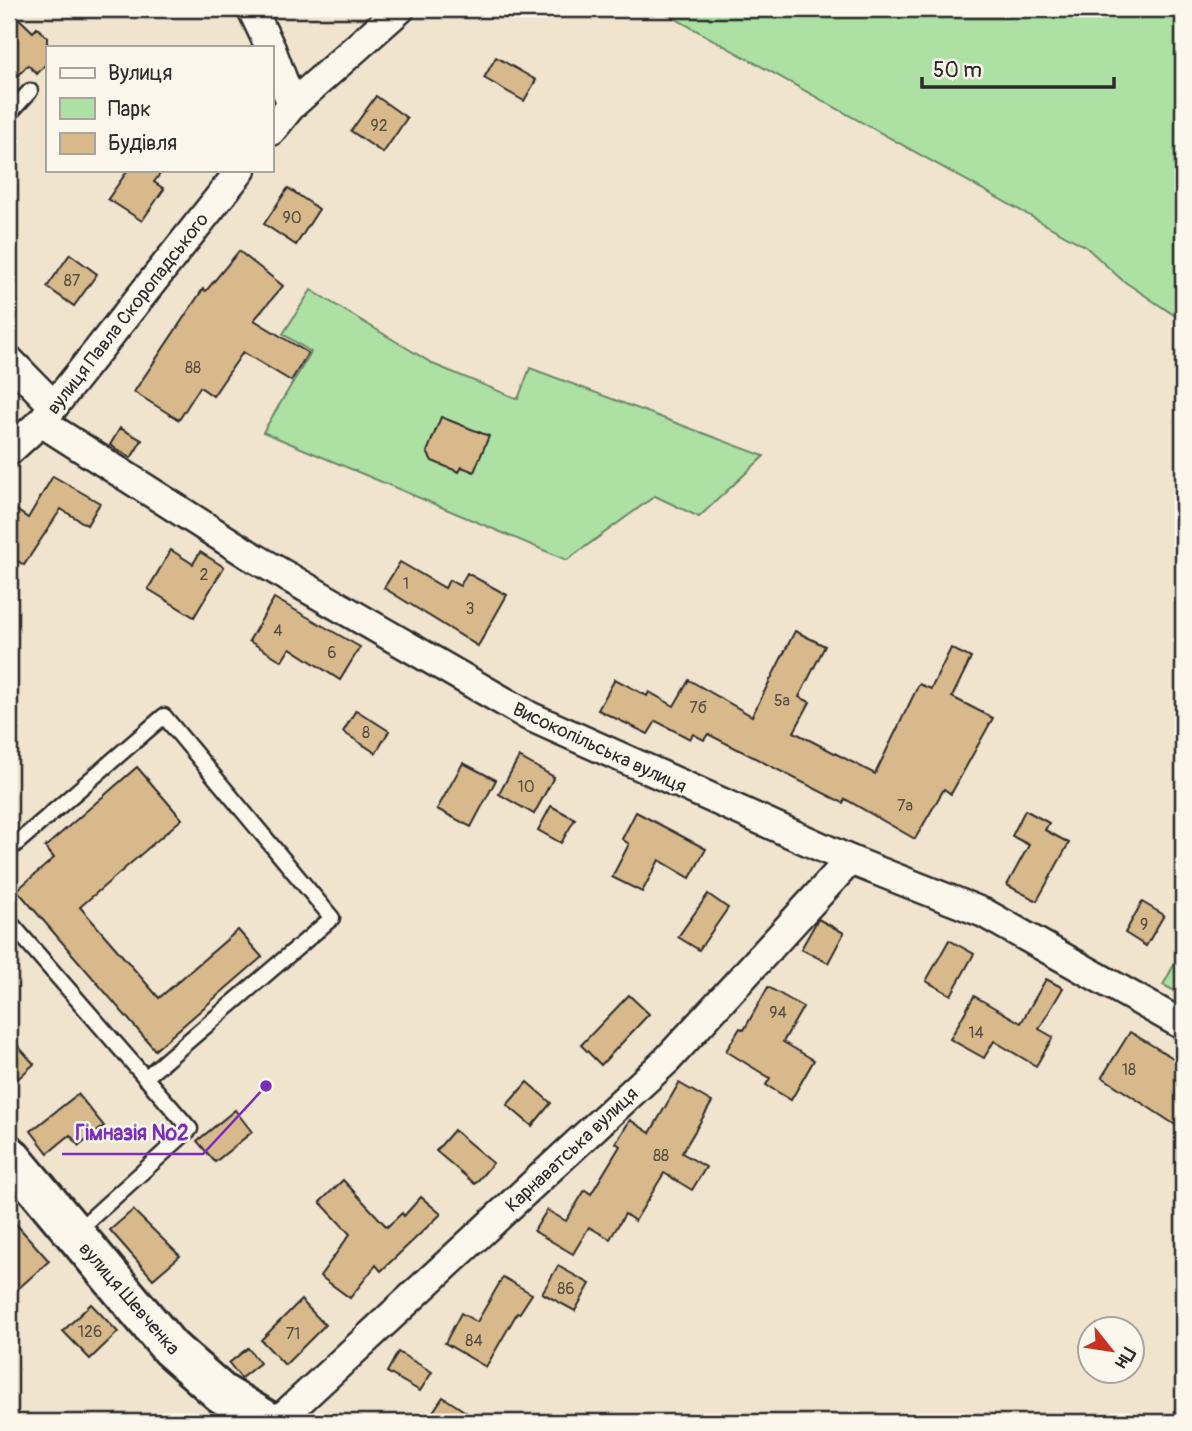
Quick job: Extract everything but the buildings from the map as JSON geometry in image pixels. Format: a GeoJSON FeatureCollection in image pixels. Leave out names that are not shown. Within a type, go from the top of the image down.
{"type":"FeatureCollection","features":[{"type":"Feature","properties":{"kind":"street"},"geometry":{"type":"LineString","coordinates":[[252,9],[270,46]]}},
{"type":"Feature","properties":{"kind":"street"},"geometry":{"type":"LineString","coordinates":[[273,129],[292,105],[400,9]]}},
{"type":"Feature","properties":{"kind":"street"},"geometry":{"type":"LineString","coordinates":[[273,53],[292,105]]}},
{"type":"Feature","properties":{"kind":"street","name":"вулиця Павла Скоропадського"},"geometry":{"type":"LineString","coordinates":[[9,451],[47,414],[239,172]]}},
{"type":"Feature","properties":{"kind":"street","name":"Високопільська вулиця"},"geometry":{"type":"LineString","coordinates":[[9,360],[47,414],[248,554],[529,716],[850,860],[984,912],[1183,1025]]}},
{"type":"Feature","properties":{"kind":"street","name":"Карнаватська вулиця"},"geometry":{"type":"LineString","coordinates":[[277,1422],[667,1060],[850,860]]}},
{"type":"Feature","properties":{"kind":"street","name":"вулиця Шевченка"},"geometry":{"type":"LineString","coordinates":[[9,1155],[170,1348],[221,1394],[269,1422]]}},
{"type":"Feature","properties":{"kind":"lane"},"geometry":{"type":"LineString","coordinates":[[9,114],[30,91]]}},
{"type":"Feature","properties":{"kind":"lane"},"geometry":{"type":"LineString","coordinates":[[10,847],[164,716],[332,918],[145,1078]]}},
{"type":"Feature","properties":{"kind":"lane"},"geometry":{"type":"LineString","coordinates":[[9,921],[190,1129],[75,1234]]}},
{"type":"Feature","properties":{"kind":"green space"},"geometry":{"type":"Polygon","coordinates":[[[658,9],[1183,9],[1183,321],[1122,280],[1086,247],[658,9]]]}},
{"type":"Feature","properties":{"kind":"green space"},"geometry":{"type":"Polygon","coordinates":[[[311,290],[435,365],[518,399],[530,368],[764,456],[699,517],[655,496],[567,560],[263,432],[311,352],[283,334],[311,290]]]}},
{"type":"Feature","properties":{"kind":"green space"},"geometry":{"type":"Polygon","coordinates":[[[1183,948],[1183,995],[1163,985],[1183,948]]]}},
{"type":"Feature","properties":{"kind":"place","name":"Гімназія №2"},"geometry":{"type":"Point","coordinates":[266,1086]}}]}
